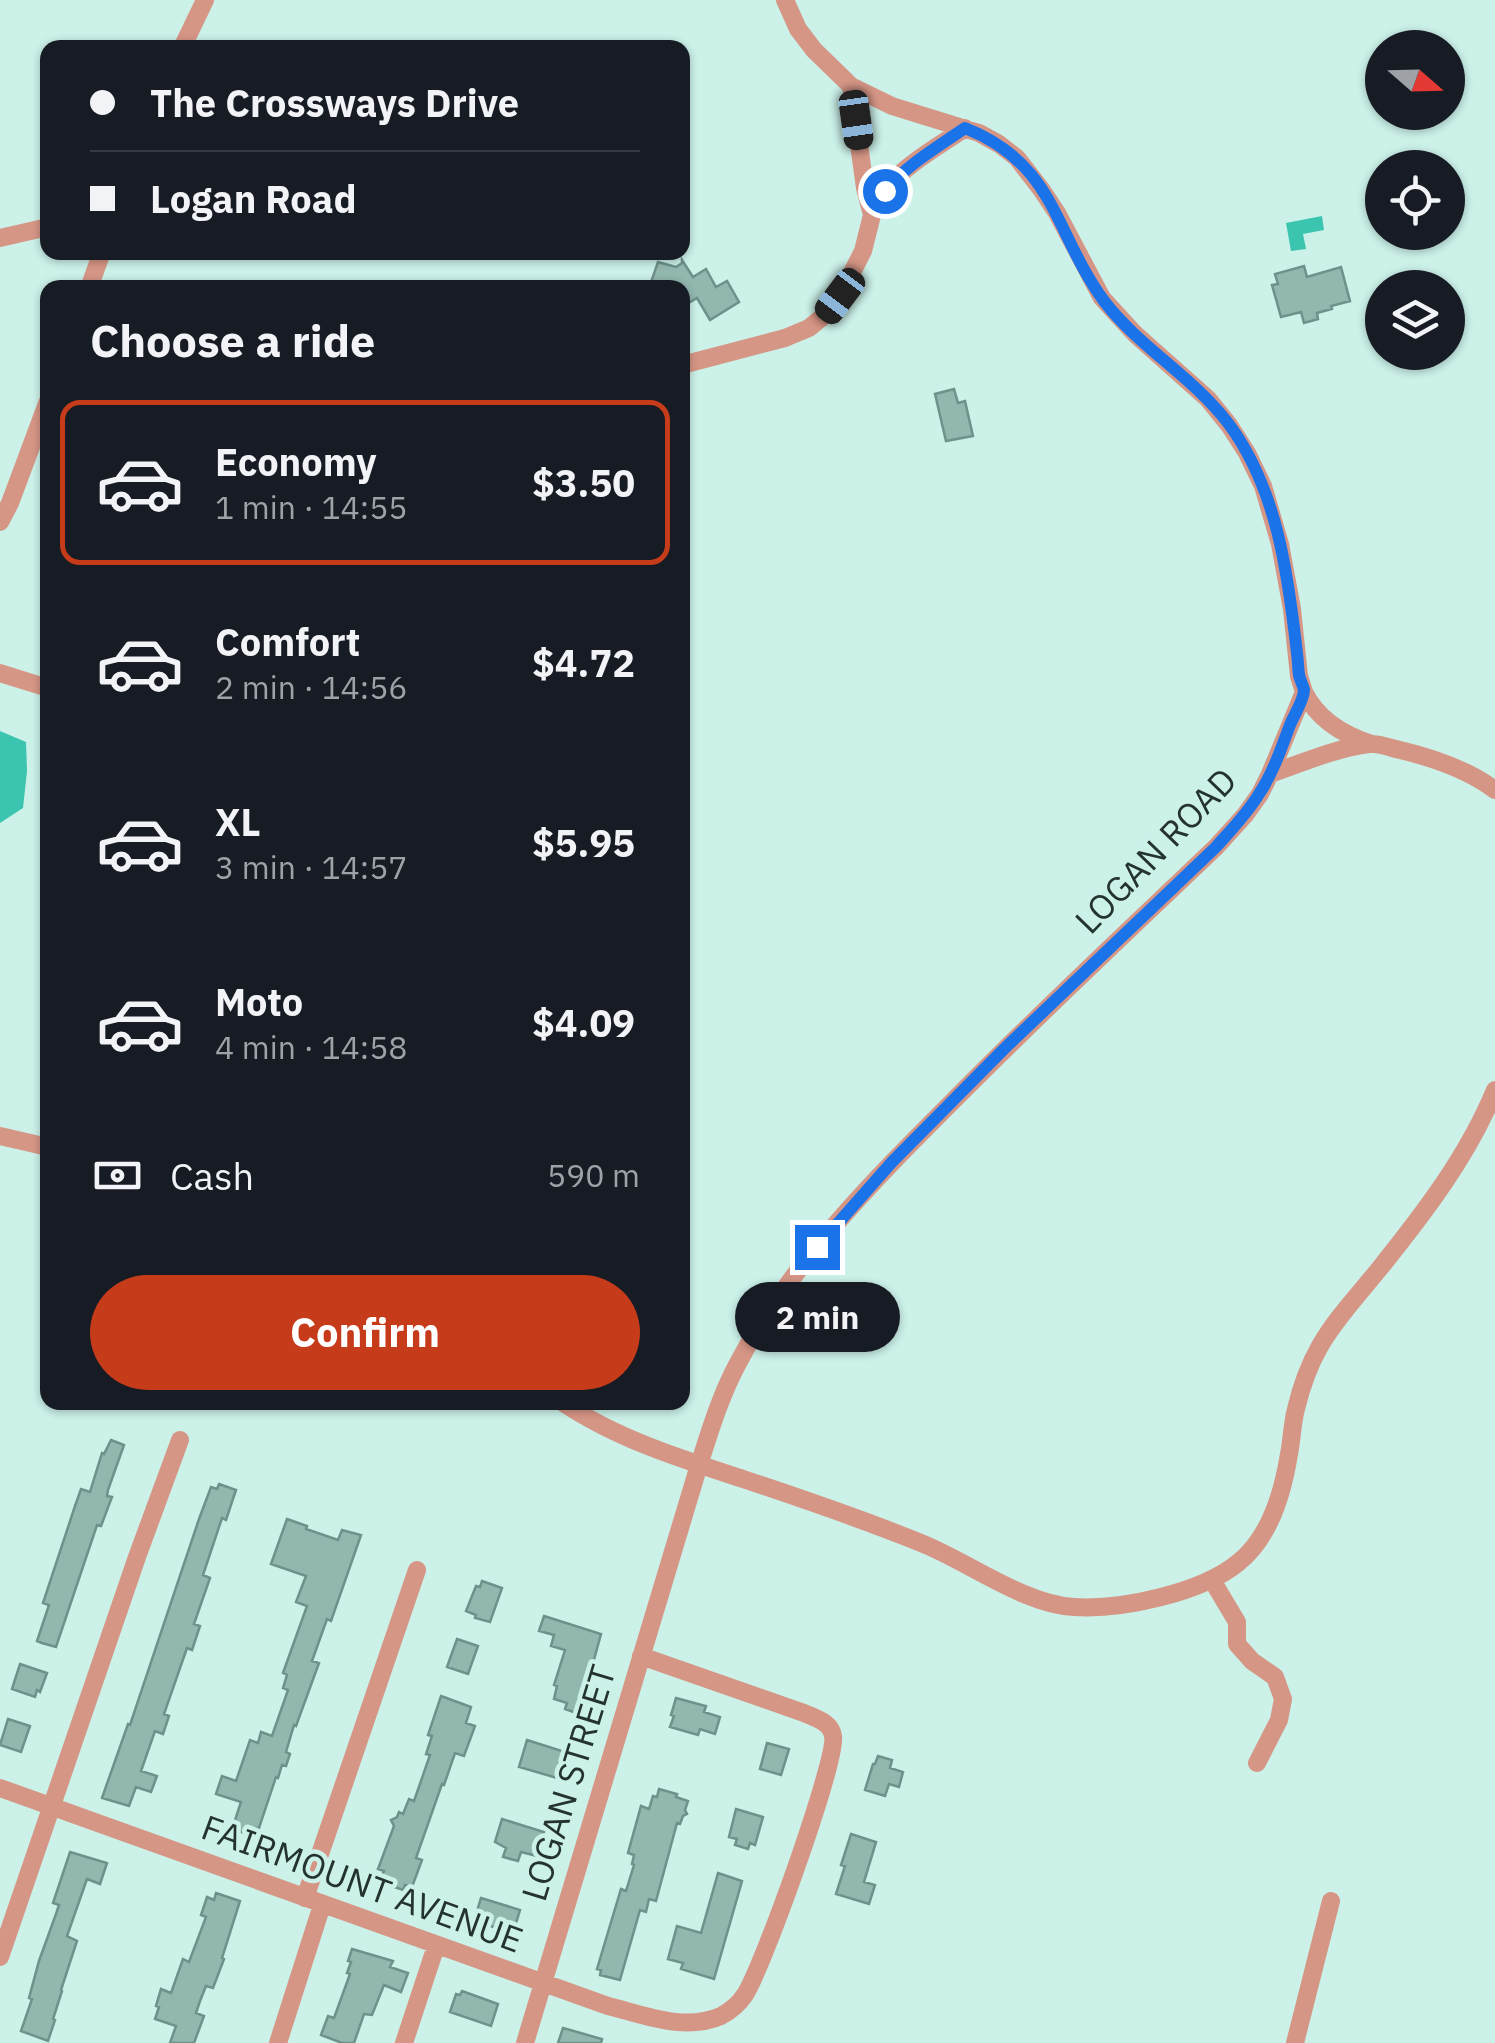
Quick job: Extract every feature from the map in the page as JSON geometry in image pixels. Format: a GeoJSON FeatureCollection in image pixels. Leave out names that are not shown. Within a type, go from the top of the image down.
{"type":"FeatureCollection","features":[{"type":"Feature","properties":{"kind":"street"},"geometry":{"type":"LineString","coordinates":[[186,40],[205,0]]}},
{"type":"Feature","properties":{"kind":"street"},"geometry":{"type":"LineString","coordinates":[[785,0],[798,29],[814,50],[851,86],[892,106],[965,128],[998,144],[1025,168],[1057,213],[1102,298],[1135,334],[1208,399],[1229,425],[1263,486],[1280,544],[1300,676],[1304,692],[1320,715],[1339,731],[1452,765],[1495,790]]}},
{"type":"Feature","properties":{"kind":"street"},"geometry":{"type":"LineString","coordinates":[[851,86],[872,215]]}},
{"type":"Feature","properties":{"kind":"street"},"geometry":{"type":"LineString","coordinates":[[690,363],[784,338],[818,322],[852,274],[863,251],[872,215],[885,191],[915,160],[965,128]]}},
{"type":"Feature","properties":{"kind":"street"},"geometry":{"type":"LineString","coordinates":[[0,238],[40,229]]}},
{"type":"Feature","properties":{"kind":"street"},"geometry":{"type":"LineString","coordinates":[[0,522],[40,422]]}},
{"type":"Feature","properties":{"kind":"street"},"geometry":{"type":"LineString","coordinates":[[0,673],[40,686]]}},
{"type":"Feature","properties":{"kind":"street","name":"LOGAN ROAD"},"geometry":{"type":"LineString","coordinates":[[641,1656],[714,1417],[738,1362],[797,1272],[892,1162],[1245,815],[1270,774],[1304,692]]}},
{"type":"Feature","properties":{"kind":"street"},"geometry":{"type":"LineString","coordinates":[[1270,774],[1373,744]]}},
{"type":"Feature","properties":{"kind":"street"},"geometry":{"type":"LineString","coordinates":[[576,1410],[638,1442],[931,1547],[1052,1604],[1096,1606],[1188,1590],[1212,1580],[1255,1546],[1273,1512],[1286,1470],[1296,1410],[1320,1346],[1441,1187],[1495,1090]]}},
{"type":"Feature","properties":{"kind":"street"},"geometry":{"type":"LineString","coordinates":[[0,1136],[40,1145]]}},
{"type":"Feature","properties":{"kind":"street"},"geometry":{"type":"LineString","coordinates":[[0,1957],[136,1557],[180,1440]]}},
{"type":"Feature","properties":{"kind":"street"},"geometry":{"type":"LineString","coordinates":[[278,2043],[313,1902],[417,1570]]}},
{"type":"Feature","properties":{"kind":"street"},"geometry":{"type":"LineString","coordinates":[[1212,1580],[1237,1622],[1237,1644],[1275,1677],[1282,1699],[1279,1720],[1257,1763]]}},
{"type":"Feature","properties":{"kind":"street","name":"FAIRMOUNT AVENUE"},"geometry":{"type":"LineString","coordinates":[[0,1788],[608,2006],[682,2023],[707,2020],[735,2007],[754,1980],[820,1797],[834,1737],[824,1722],[804,1713],[641,1656]]}},
{"type":"Feature","properties":{"kind":"street","name":"LOGAN STREET"},"geometry":{"type":"LineString","coordinates":[[525,2043],[641,1656]]}},
{"type":"Feature","properties":{"kind":"street"},"geometry":{"type":"LineString","coordinates":[[1295,2043],[1331,1901]]}},
{"type":"Feature","properties":{"kind":"street"},"geometry":{"type":"LineString","coordinates":[[404,2043],[436,1946]]}},
{"type":"Feature","properties":{"kind":"shaded area"},"geometry":{"type":"Polygon","coordinates":[[[1322,216],[1324,230],[1303,234],[1306,249],[1291,251],[1286,223],[1322,216]]]}},
{"type":"Feature","properties":{"kind":"shaded area"},"geometry":{"type":"Polygon","coordinates":[[[0,731],[26,742],[27,771],[23,808],[0,823],[0,731]]]}},
{"type":"Feature","properties":{"kind":"building"},"geometry":{"type":"Polygon","coordinates":[[[658,262],[676,267],[682,263],[693,277],[706,269],[716,287],[727,281],[739,302],[710,320],[697,298],[690,302],[690,280],[652,280],[658,262]]]}},
{"type":"Feature","properties":{"kind":"building"},"geometry":{"type":"Polygon","coordinates":[[[1304,266],[1307,277],[1341,267],[1350,301],[1331,306],[1332,309],[1317,313],[1318,319],[1304,323],[1301,312],[1281,317],[1272,285],[1278,284],[1275,274],[1304,266]]]}},
{"type":"Feature","properties":{"kind":"building"},"geometry":{"type":"Polygon","coordinates":[[[954,389],[958,403],[965,401],[973,436],[946,441],[935,394],[954,389]]]}},
{"type":"Feature","properties":{"kind":"building"},"geometry":{"type":"Polygon","coordinates":[[[111,1440],[124,1445],[108,1490],[107,1496],[112,1497],[101,1526],[97,1525],[56,1647],[42,1643],[37,1641],[49,1605],[43,1603],[75,1506],[81,1489],[90,1492],[102,1453],[111,1440]]]}},
{"type":"Feature","properties":{"kind":"building"},"geometry":{"type":"Polygon","coordinates":[[[219,1484],[236,1490],[203,1575],[210,1578],[194,1624],[200,1626],[192,1650],[187,1648],[164,1714],[169,1716],[163,1734],[155,1731],[141,1771],[157,1776],[151,1792],[136,1787],[129,1806],[102,1798],[199,1519],[211,1487],[217,1489],[219,1484]]]}},
{"type":"Feature","properties":{"kind":"building"},"geometry":{"type":"Polygon","coordinates":[[[287,1519],[338,1540],[342,1530],[361,1535],[331,1621],[327,1619],[312,1661],[319,1663],[294,1725],[286,1766],[282,1765],[276,1777],[253,1836],[235,1830],[241,1802],[216,1794],[222,1776],[236,1781],[250,1740],[258,1743],[261,1732],[272,1736],[288,1690],[283,1688],[287,1675],[283,1673],[307,1606],[296,1602],[306,1576],[271,1564],[287,1519]]]}},
{"type":"Feature","properties":{"kind":"building"},"geometry":{"type":"Polygon","coordinates":[[[482,1581],[502,1588],[490,1622],[466,1611],[482,1581]]]}},
{"type":"Feature","properties":{"kind":"building"},"geometry":{"type":"Polygon","coordinates":[[[544,1616],[601,1634],[579,1714],[565,1709],[567,1703],[554,1699],[554,1685],[565,1650],[551,1646],[554,1635],[539,1631],[544,1616]]]}},
{"type":"Feature","properties":{"kind":"building"},"geometry":{"type":"Polygon","coordinates":[[[457,1639],[478,1646],[468,1674],[447,1667],[457,1639]]]}},
{"type":"Feature","properties":{"kind":"building"},"geometry":{"type":"Polygon","coordinates":[[[20,1664],[47,1673],[35,1697],[12,1689],[20,1664]]]}},
{"type":"Feature","properties":{"kind":"building"},"geometry":{"type":"Polygon","coordinates":[[[441,1696],[471,1707],[466,1723],[475,1726],[464,1756],[455,1753],[416,1858],[422,1860],[412,1887],[405,1885],[403,1890],[391,1886],[392,1880],[381,1877],[384,1871],[378,1869],[394,1826],[391,1820],[399,1812],[403,1814],[409,1799],[414,1801],[430,1755],[426,1754],[432,1736],[428,1735],[441,1696]]]}},
{"type":"Feature","properties":{"kind":"building"},"geometry":{"type":"Polygon","coordinates":[[[676,1698],[706,1706],[704,1712],[720,1717],[715,1734],[700,1729],[698,1735],[670,1727],[676,1698]]]}},
{"type":"Feature","properties":{"kind":"building"},"geometry":{"type":"Polygon","coordinates":[[[8,1719],[30,1726],[21,1752],[0,1745],[8,1719]]]}},
{"type":"Feature","properties":{"kind":"building"},"geometry":{"type":"Polygon","coordinates":[[[527,1740],[565,1752],[557,1778],[519,1767],[527,1740]]]}},
{"type":"Feature","properties":{"kind":"building"},"geometry":{"type":"Polygon","coordinates":[[[767,1743],[789,1749],[781,1775],[760,1769],[767,1743]]]}},
{"type":"Feature","properties":{"kind":"building"},"geometry":{"type":"Polygon","coordinates":[[[878,1756],[892,1760],[890,1768],[903,1772],[899,1787],[889,1784],[885,1796],[865,1790],[878,1756]]]}},
{"type":"Feature","properties":{"kind":"building"},"geometry":{"type":"Polygon","coordinates":[[[659,1789],[688,1801],[687,1814],[677,1823],[656,1901],[649,1899],[646,1912],[640,1910],[620,1980],[600,1975],[601,1970],[597,1969],[621,1889],[626,1891],[634,1865],[634,1855],[628,1853],[641,1806],[649,1809],[659,1789]]]}},
{"type":"Feature","properties":{"kind":"building"},"geometry":{"type":"Polygon","coordinates":[[[736,1809],[763,1817],[755,1845],[750,1843],[748,1849],[735,1845],[737,1839],[729,1837],[736,1809]]]}},
{"type":"Feature","properties":{"kind":"building"},"geometry":{"type":"Polygon","coordinates":[[[502,1819],[544,1832],[537,1856],[521,1852],[518,1861],[503,1857],[506,1848],[495,1842],[502,1819]]]}},
{"type":"Feature","properties":{"kind":"building"},"geometry":{"type":"Polygon","coordinates":[[[851,1834],[876,1842],[864,1882],[875,1885],[869,1904],[836,1894],[851,1834]]]}},
{"type":"Feature","properties":{"kind":"building"},"geometry":{"type":"Polygon","coordinates":[[[70,1852],[107,1863],[100,1884],[87,1879],[67,1936],[77,1941],[48,2041],[21,2031],[59,1905],[53,1903],[70,1852]]]}},
{"type":"Feature","properties":{"kind":"building"},"geometry":{"type":"Polygon","coordinates":[[[718,1873],[742,1881],[714,1979],[681,1969],[683,1963],[668,1959],[677,1926],[701,1933],[718,1873]]]}},
{"type":"Feature","properties":{"kind":"building"},"geometry":{"type":"Polygon","coordinates":[[[216,1893],[240,1901],[224,1959],[213,1988],[206,1986],[200,2001],[196,2013],[204,2016],[194,2043],[170,2043],[176,2026],[155,2019],[161,1989],[171,1993],[183,1959],[189,1962],[206,1917],[201,1915],[207,1897],[214,1900],[216,1893]]]}},
{"type":"Feature","properties":{"kind":"building"},"geometry":{"type":"Polygon","coordinates":[[[481,1898],[520,1910],[513,1933],[474,1921],[481,1898]]]}},
{"type":"Feature","properties":{"kind":"building"},"geometry":{"type":"Polygon","coordinates":[[[352,1949],[393,1961],[390,1967],[408,1973],[401,1992],[384,1985],[372,2015],[364,2014],[354,2043],[342,2043],[321,2035],[328,2016],[334,2018],[350,1974],[347,1973],[352,1949]]]}},
{"type":"Feature","properties":{"kind":"building"},"geometry":{"type":"Polygon","coordinates":[[[462,1991],[498,2004],[491,2026],[450,2012],[456,1994],[462,1991]]]}},
{"type":"Feature","properties":{"kind":"building"},"geometry":{"type":"Polygon","coordinates":[[[563,2028],[602,2039],[601,2043],[558,2043],[563,2028]]]}},
{"type":"Feature","properties":{"kind":"route"},"geometry":{"type":"LineString","coordinates":[[817,1247],[892,1162],[1245,815],[1270,774],[1304,692],[1280,544],[1270,504],[1247,453],[1208,399],[1135,334],[1102,298],[1057,213],[1017,158],[965,128],[915,160],[885,191]]}}]}
